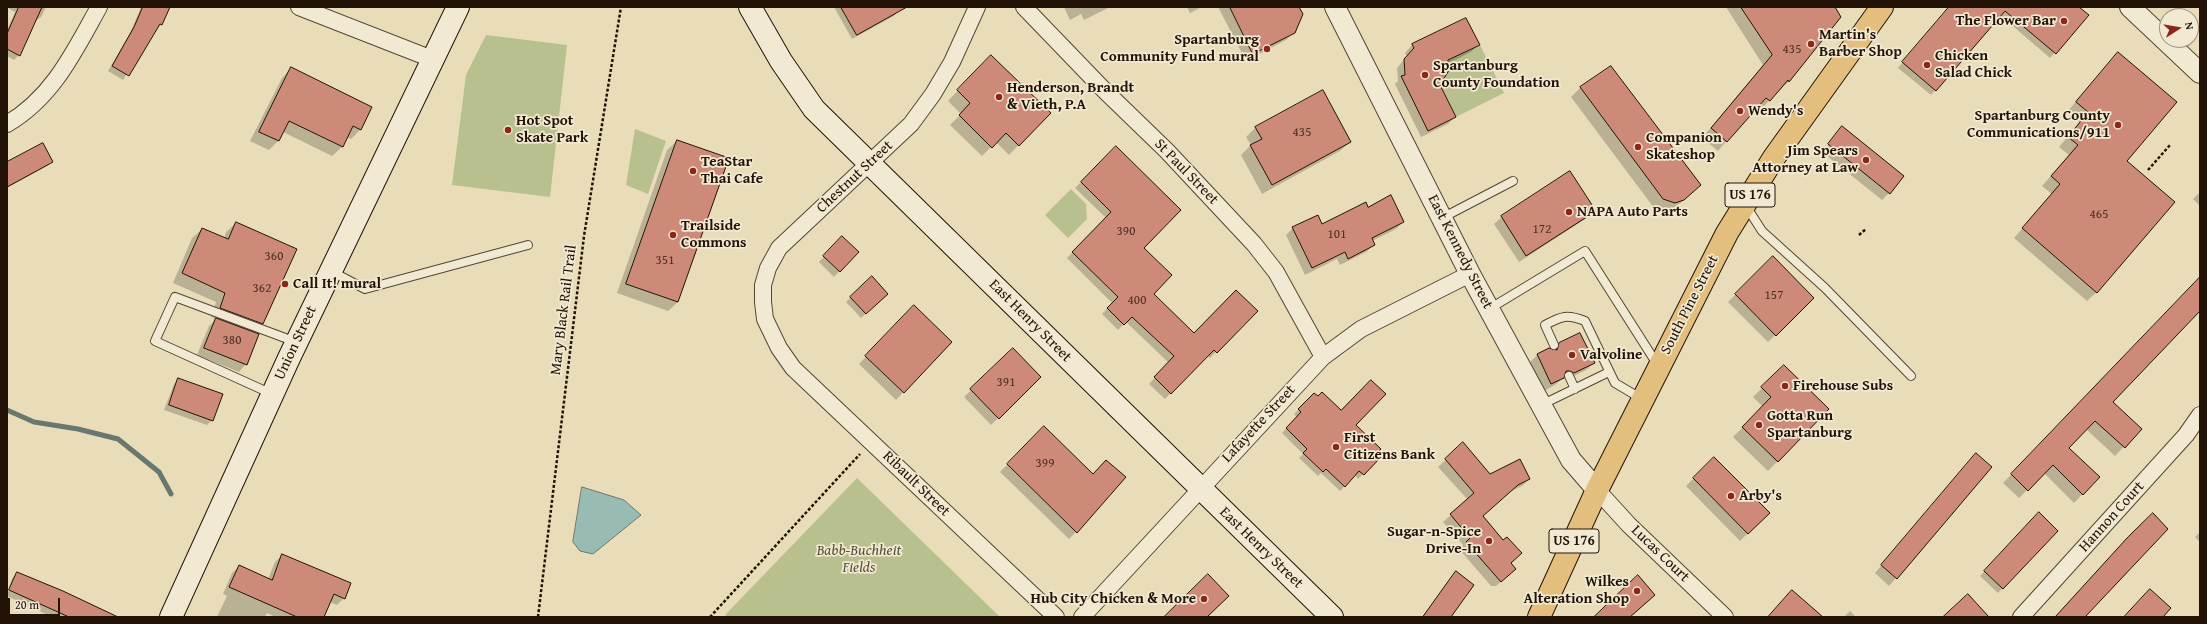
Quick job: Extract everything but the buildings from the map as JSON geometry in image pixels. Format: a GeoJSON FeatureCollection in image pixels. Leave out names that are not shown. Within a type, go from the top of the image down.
{"type":"FeatureCollection","features":[{"type":"Feature","properties":{"kind":"highway","name":"South Pine Street"},"geometry":{"type":"LineString","coordinates":[[1539,617],[1597,490],[1708,268],[1745,203],[1773,159],[1883,9]]}},
{"type":"Feature","properties":{"kind":"main road","name":"Union Street"},"geometry":{"type":"LineString","coordinates":[[171,617],[297,342],[458,7]]}},
{"type":"Feature","properties":{"kind":"main road","name":"East Henry Street"},"geometry":{"type":"LineString","coordinates":[[750,7],[781,61],[814,109],[1332,617]]}},
{"type":"Feature","properties":{"kind":"street"},"geometry":{"type":"LineString","coordinates":[[7,124],[44,95],[66,68],[99,7]]}},
{"type":"Feature","properties":{"kind":"street"},"geometry":{"type":"LineString","coordinates":[[299,7],[432,59]]}},
{"type":"Feature","properties":{"kind":"street","name":"Chestnut Street"},"geometry":{"type":"LineString","coordinates":[[779,348],[765,319],[763,285],[768,268],[779,248],[911,124],[933,94],[952,62],[977,7]]}},
{"type":"Feature","properties":{"kind":"street","name":"St Paul Street"},"geometry":{"type":"LineString","coordinates":[[1024,7],[1105,91],[1167,151],[1254,244],[1276,272],[1323,357]]}},
{"type":"Feature","properties":{"kind":"street"},"geometry":{"type":"LineString","coordinates":[[2130,7],[2200,73]]}},
{"type":"Feature","properties":{"kind":"street","name":"East Kennedy Street"},"geometry":{"type":"LineString","coordinates":[[1337,8],[1470,274],[1571,460],[1597,490]]}},
{"type":"Feature","properties":{"kind":"street","name":"Lafayette Street"},"geometry":{"type":"LineString","coordinates":[[1082,617],[1285,396],[1323,357],[1361,329],[1470,274]]}},
{"type":"Feature","properties":{"kind":"street","name":"Ribault Street"},"geometry":{"type":"LineString","coordinates":[[779,348],[793,368],[1056,617]]}},
{"type":"Feature","properties":{"kind":"street","name":"Hannon Court"},"geometry":{"type":"LineString","coordinates":[[2021,617],[2186,435],[2200,414]]}},
{"type":"Feature","properties":{"kind":"street","name":"Lucas Court"},"geometry":{"type":"LineString","coordinates":[[1597,490],[1629,525],[1725,617]]}},
{"type":"Feature","properties":{"kind":"lane"},"geometry":{"type":"LineString","coordinates":[[1442,218],[1513,181]]}},
{"type":"Feature","properties":{"kind":"lane"},"geometry":{"type":"LineString","coordinates":[[1745,203],[1762,231],[1825,288],[1911,376]]}},
{"type":"Feature","properties":{"kind":"lane"},"geometry":{"type":"LineString","coordinates":[[331,271],[365,289],[528,245]]}},
{"type":"Feature","properties":{"kind":"lane"},"geometry":{"type":"LineString","coordinates":[[1489,309],[1585,251],[1659,367]]}},
{"type":"Feature","properties":{"kind":"lane"},"geometry":{"type":"LineString","coordinates":[[273,394],[155,341],[175,296],[297,342]]}},
{"type":"Feature","properties":{"kind":"lane"},"geometry":{"type":"LineString","coordinates":[[1554,345],[1545,325],[1561,317],[1572,316],[1585,321],[1615,383],[1643,399]]}},
{"type":"Feature","properties":{"kind":"lane"},"geometry":{"type":"LineString","coordinates":[[1541,405],[1609,372]]}},
{"type":"Feature","properties":{"kind":"lane"},"geometry":{"type":"LineString","coordinates":[[1569,376],[1575,389]]}},
{"type":"Feature","properties":{"kind":"path","name":"Mary Black Rail Trail"},"geometry":{"type":"LineString","coordinates":[[538,617],[584,236],[621,7]]}},
{"type":"Feature","properties":{"kind":"path"},"geometry":{"type":"LineString","coordinates":[[2148,170],[2170,145]]}},
{"type":"Feature","properties":{"kind":"path"},"geometry":{"type":"LineString","coordinates":[[1859,235],[1866,229]]}},
{"type":"Feature","properties":{"kind":"path"},"geometry":{"type":"LineString","coordinates":[[710,617],[861,453]]}},
{"type":"Feature","properties":{"kind":"green space","name":"Hot Spot Skate Park"},"geometry":{"type":"Polygon","coordinates":[[[486,35],[567,45],[550,197],[452,185],[466,75],[486,35]]]}},
{"type":"Feature","properties":{"kind":"green space"},"geometry":{"type":"Polygon","coordinates":[[[1480,45],[1504,93],[1456,117],[1439,82],[1444,80],[1448,72],[1445,62],[1480,45]]]}},
{"type":"Feature","properties":{"kind":"green space"},"geometry":{"type":"Polygon","coordinates":[[[635,129],[666,141],[648,194],[626,185],[635,129]]]}},
{"type":"Feature","properties":{"kind":"green space"},"geometry":{"type":"Polygon","coordinates":[[[1071,189],[1086,204],[1087,219],[1068,238],[1045,215],[1071,189]]]}},
{"type":"Feature","properties":{"kind":"green space","name":"Babb-Buchheit Fields"},"geometry":{"type":"Polygon","coordinates":[[[857,478],[1000,617],[728,617],[725,615],[857,478]]]}},
{"type":"Feature","properties":{"kind":"water"},"geometry":{"type":"Polygon","coordinates":[[[582,487],[624,500],[641,515],[593,554],[580,551],[573,542],[582,487]]]}},
{"type":"Feature","properties":{"kind":"waterway"},"geometry":{"type":"LineString","coordinates":[[7,410],[34,422],[78,429],[118,439],[159,472],[171,494]]}},
{"type":"Feature","properties":{"kind":"place","name":"The Flower Bar"},"geometry":{"type":"Point","coordinates":[2064,21]}},
{"type":"Feature","properties":{"kind":"place","name":"Martin's Barber Shop"},"geometry":{"type":"Point","coordinates":[1811,44]}},
{"type":"Feature","properties":{"kind":"place","name":"Spartanburg Community Fund mural"},"geometry":{"type":"Point","coordinates":[1267,49]}},
{"type":"Feature","properties":{"kind":"place","name":"Chicken Salad Chick"},"geometry":{"type":"Point","coordinates":[1927,65]}},
{"type":"Feature","properties":{"kind":"place","name":"Spartanburg County Foundation"},"geometry":{"type":"Point","coordinates":[1425,75]}},
{"type":"Feature","properties":{"kind":"place","name":"Henderson, Brandt & Vieth, P.A"},"geometry":{"type":"Point","coordinates":[999,97]}},
{"type":"Feature","properties":{"kind":"place","name":"Wendy's"},"geometry":{"type":"Point","coordinates":[1740,111]}},
{"type":"Feature","properties":{"kind":"place","name":"Spartanburg County Communications/911"},"geometry":{"type":"Point","coordinates":[2118,125]}},
{"type":"Feature","properties":{"kind":"place","name":"Hot Spot Skate Park"},"geometry":{"type":"Point","coordinates":[508,130]}},
{"type":"Feature","properties":{"kind":"place","name":"Companion Skateshop"},"geometry":{"type":"Point","coordinates":[1638,147]}},
{"type":"Feature","properties":{"kind":"place","name":"Jim Spears Attorney at Law"},"geometry":{"type":"Point","coordinates":[1866,160]}},
{"type":"Feature","properties":{"kind":"place","name":"TeaStar Thai Cafe"},"geometry":{"type":"Point","coordinates":[693,171]}},
{"type":"Feature","properties":{"kind":"place","name":"NAPA Auto Parts"},"geometry":{"type":"Point","coordinates":[1569,212]}},
{"type":"Feature","properties":{"kind":"place","name":"Trailside Commons"},"geometry":{"type":"Point","coordinates":[673,235]}},
{"type":"Feature","properties":{"kind":"place","name":"Call It! mural"},"geometry":{"type":"Point","coordinates":[285,284]}},
{"type":"Feature","properties":{"kind":"place","name":"Valvoline"},"geometry":{"type":"Point","coordinates":[1572,355]}},
{"type":"Feature","properties":{"kind":"place","name":"Firehouse Subs"},"geometry":{"type":"Point","coordinates":[1785,386]}},
{"type":"Feature","properties":{"kind":"place","name":"Gotta Run Spartanburg"},"geometry":{"type":"Point","coordinates":[1759,425]}},
{"type":"Feature","properties":{"kind":"place","name":"First Citizens Bank"},"geometry":{"type":"Point","coordinates":[1336,447]}},
{"type":"Feature","properties":{"kind":"place","name":"Arby's"},"geometry":{"type":"Point","coordinates":[1731,496]}},
{"type":"Feature","properties":{"kind":"place","name":"Sugar-n-Spice Drive-In"},"geometry":{"type":"Point","coordinates":[1489,541]}},
{"type":"Feature","properties":{"kind":"place","name":"Wilkes Alteration Shop"},"geometry":{"type":"Point","coordinates":[1637,591]}},
{"type":"Feature","properties":{"kind":"place","name":"Hub City Chicken & More"},"geometry":{"type":"Point","coordinates":[1204,599]}}]}
